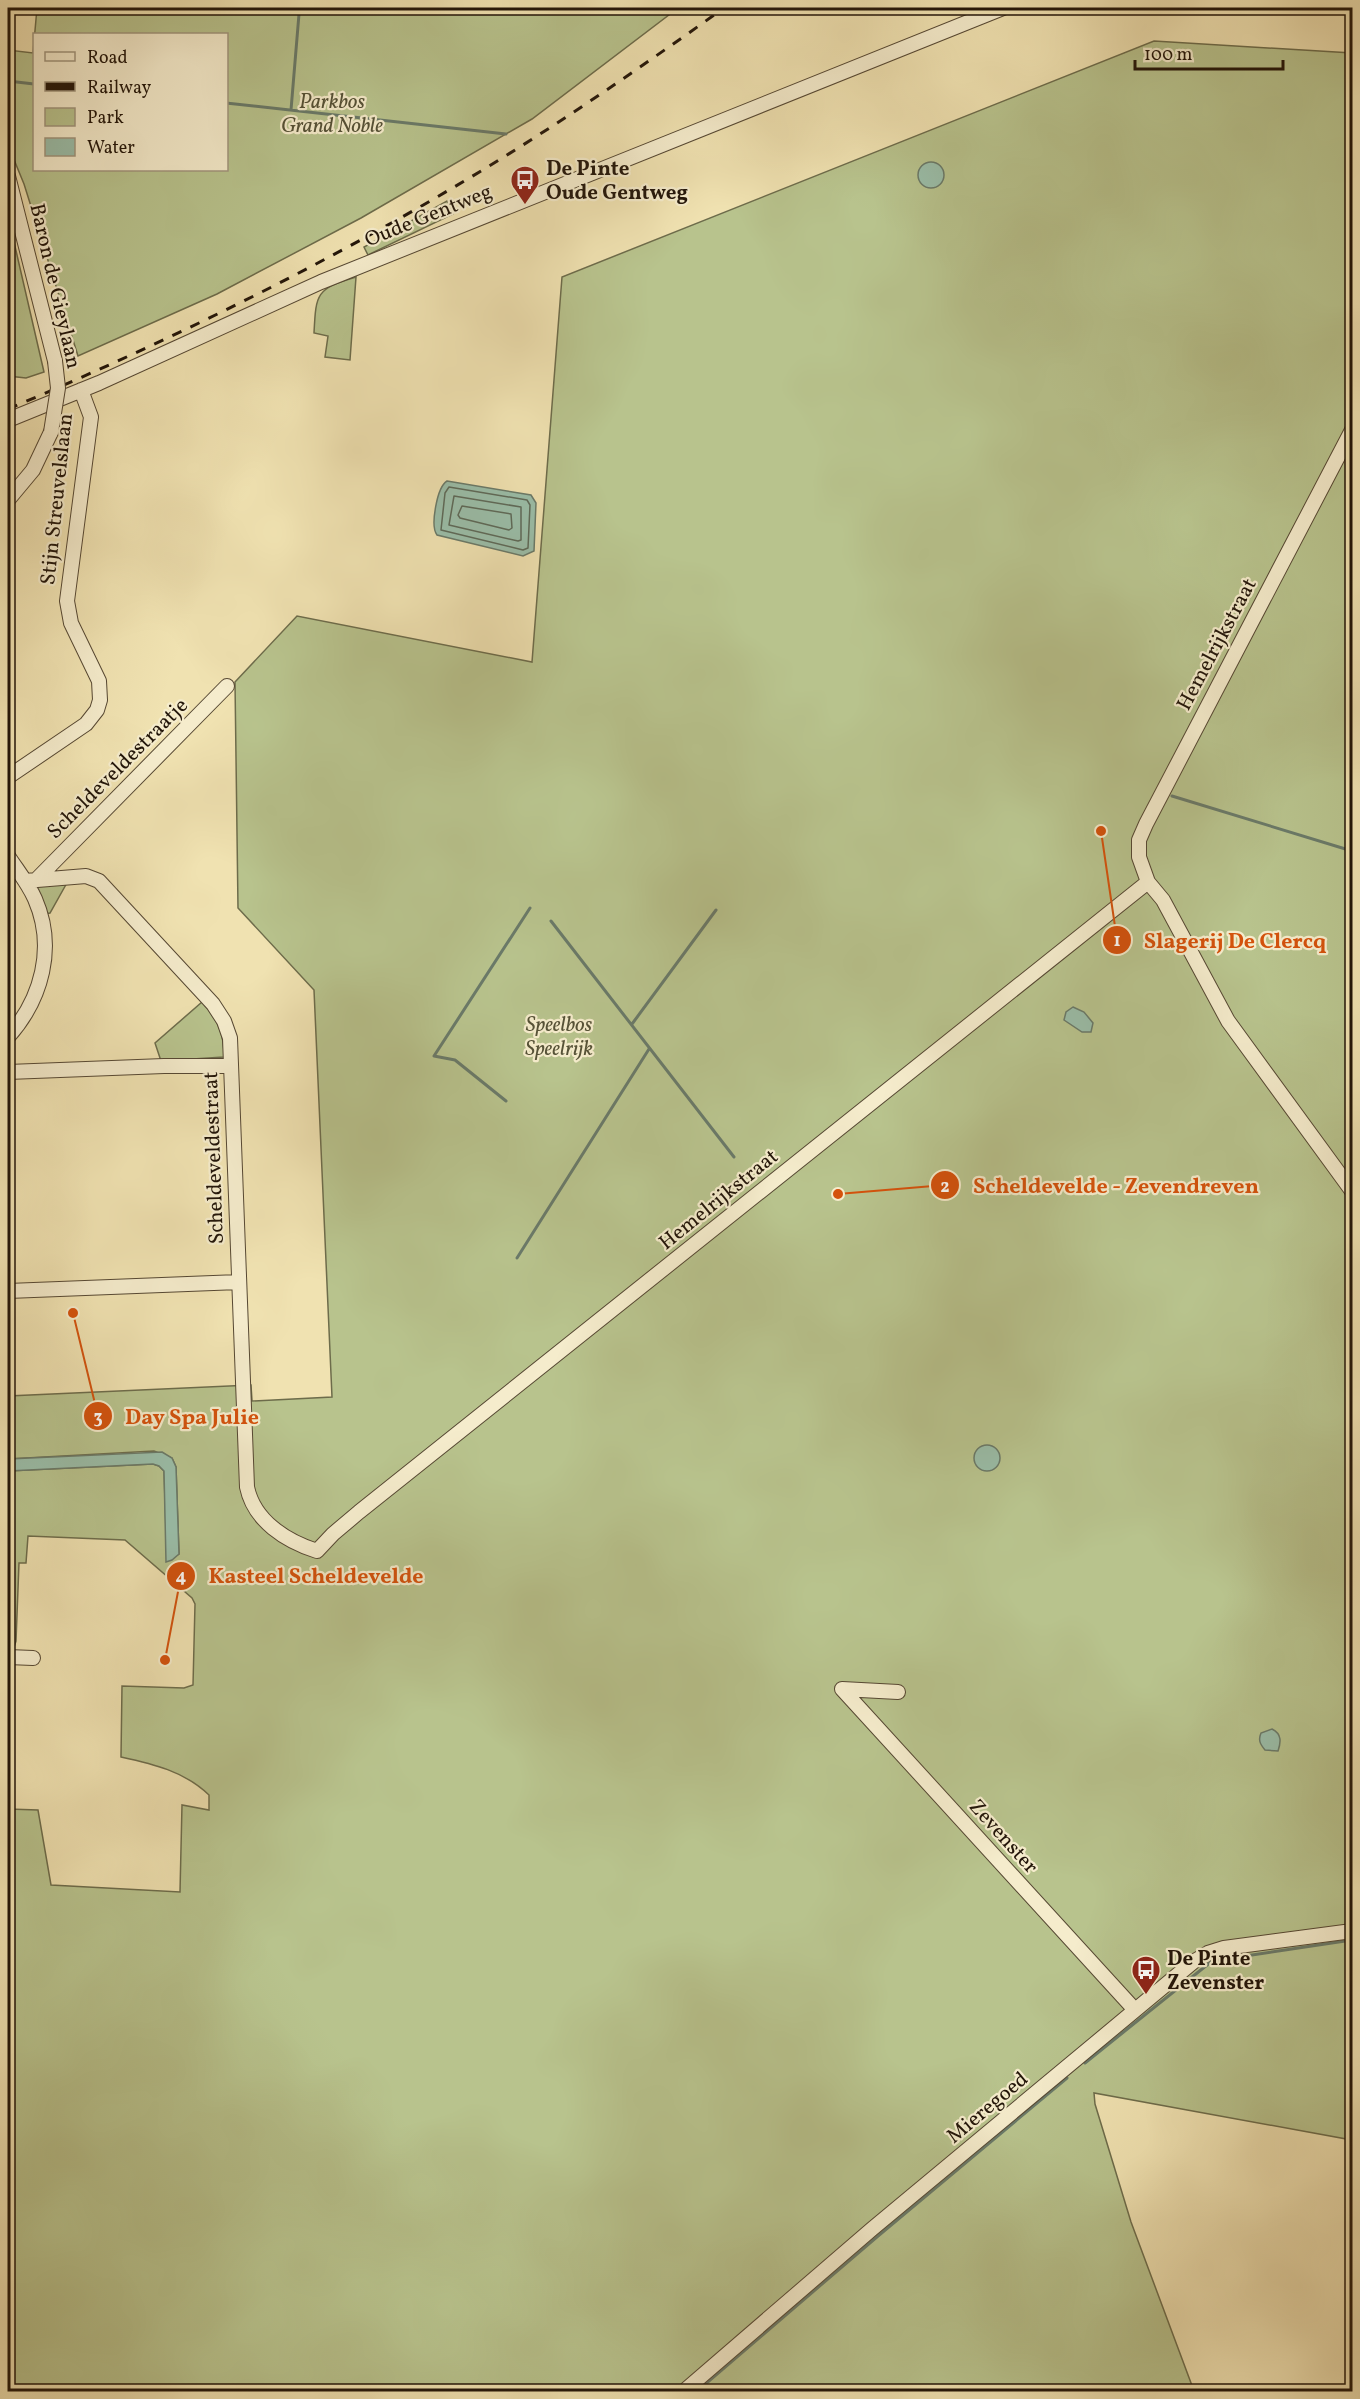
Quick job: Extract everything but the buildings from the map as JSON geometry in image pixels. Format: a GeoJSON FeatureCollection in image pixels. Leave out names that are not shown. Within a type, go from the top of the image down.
{"type":"FeatureCollection","features":[{"type":"Feature","properties":{"kind":"street","name":"Oude Gentweg"},"geometry":{"type":"LineString","coordinates":[[8,420],[81,390],[321,282],[1003,8]]}},
{"type":"Feature","properties":{"kind":"street","name":"Baron de Gieylaan"},"geometry":{"type":"LineString","coordinates":[[8,176],[55,361],[57,400],[51,432],[33,470],[8,500]]}},
{"type":"Feature","properties":{"kind":"street","name":"Stijn Streuvelslaan"},"geometry":{"type":"LineString","coordinates":[[8,777],[86,723],[97,710],[100,700],[99,681],[71,622],[67,602],[91,417],[81,390]]}},
{"type":"Feature","properties":{"kind":"street","name":"Hemelrijkstraat"},"geometry":{"type":"LineString","coordinates":[[1353,430],[1139,840],[1139,857],[1148,882],[1163,900],[1228,1021],[1353,1191]]}},
{"type":"Feature","properties":{"kind":"street","name":"Scheldeveldestraatje"},"geometry":{"type":"LineString","coordinates":[[31,880],[227,686]]}},
{"type":"Feature","properties":{"kind":"street"},"geometry":{"type":"LineString","coordinates":[[8,856],[31,880],[45,932],[45,961],[37,991],[27,1013],[8,1036]]}},
{"type":"Feature","properties":{"kind":"street","name":"Scheldeveldestraat"},"geometry":{"type":"LineString","coordinates":[[31,880],[86,876],[99,881],[213,1004],[224,1021],[230,1038],[249,1497],[258,1513],[273,1528],[297,1544],[317,1551]]}},
{"type":"Feature","properties":{"kind":"street","name":"Hemelrijkstraat"},"geometry":{"type":"LineString","coordinates":[[317,1551],[359,1512],[1148,882]]}},
{"type":"Feature","properties":{"kind":"street"},"geometry":{"type":"LineString","coordinates":[[8,1072],[164,1066],[231,1066]]}},
{"type":"Feature","properties":{"kind":"street"},"geometry":{"type":"LineString","coordinates":[[8,1291],[239,1282]]}},
{"type":"Feature","properties":{"kind":"street"},"geometry":{"type":"LineString","coordinates":[[8,1657],[33,1658]]}},
{"type":"Feature","properties":{"kind":"street","name":"Zevenster"},"geometry":{"type":"LineString","coordinates":[[898,1692],[842,1689],[1134,2010]]}},
{"type":"Feature","properties":{"kind":"street","name":"Mieregoed"},"geometry":{"type":"LineString","coordinates":[[683,2391],[1134,2010],[1208,1953],[1224,1948],[1353,1931]]}},
{"type":"Feature","properties":{"kind":"green space","name":"Parkbos Grand Noble"},"geometry":{"type":"Polygon","coordinates":[[[37,8],[678,8],[532,119],[361,218],[217,294],[78,356],[24,184],[8,145],[8,50],[33,53],[33,171],[228,171],[228,33],[35,33],[37,8]]]}},
{"type":"Feature","properties":{"kind":"green space","name":"Speelbos Speelrijk"},"geometry":{"type":"Polygon","coordinates":[[[1154,41],[1352,53],[1352,2140],[1094,2093],[1095,2104],[1131,2222],[1194,2391],[8,2391],[8,1809],[38,1810],[51,1885],[180,1892],[182,1805],[209,1810],[209,1795],[179,1774],[121,1757],[122,1686],[184,1688],[193,1685],[195,1604],[192,1598],[125,1540],[28,1536],[26,1563],[19,1563],[16,1641],[13,1650],[8,1650],[8,1471],[153,1464],[159,1466],[164,1471],[167,1561],[179,1554],[176,1467],[172,1458],[154,1451],[8,1459],[8,1396],[251,1385],[252,1401],[332,1397],[314,990],[238,908],[235,682],[297,616],[532,662],[562,277],[1154,41]]]}},
{"type":"Feature","properties":{"kind":"green space"},"geometry":{"type":"Polygon","coordinates":[[[447,201],[453,214],[368,255],[364,247],[447,201]]]}},
{"type":"Feature","properties":{"kind":"green space"},"geometry":{"type":"Polygon","coordinates":[[[8,216],[44,372],[26,378],[8,376],[8,216]]]}},
{"type":"Feature","properties":{"kind":"green space"},"geometry":{"type":"Polygon","coordinates":[[[356,277],[350,360],[325,357],[328,336],[314,333],[318,301],[326,289],[356,277]]]}},
{"type":"Feature","properties":{"kind":"green space"},"geometry":{"type":"Polygon","coordinates":[[[68,881],[50,913],[45,914],[36,887],[68,881]]]}},
{"type":"Feature","properties":{"kind":"green space"},"geometry":{"type":"Polygon","coordinates":[[[202,1002],[219,1027],[224,1057],[161,1061],[155,1043],[202,1002]]]}},
{"type":"Feature","properties":{"kind":"water"},"geometry":{"type":"Polygon","coordinates":[[[931,162],[940,166],[944,175],[940,184],[931,188],[922,184],[918,175],[922,166],[931,162]]]}},
{"type":"Feature","properties":{"kind":"water"},"geometry":{"type":"Polygon","coordinates":[[[447,481],[531,495],[536,503],[534,551],[523,556],[437,535],[434,524],[436,507],[440,491],[447,481]]]}},
{"type":"Feature","properties":{"kind":"water"},"geometry":{"type":"Polygon","coordinates":[[[1073,1007],[1084,1012],[1093,1023],[1091,1032],[1082,1032],[1064,1020],[1066,1012],[1073,1007]]]}},
{"type":"Feature","properties":{"kind":"water"},"geometry":{"type":"Polygon","coordinates":[[[987,1445],[996,1449],[1000,1458],[996,1467],[987,1471],[978,1467],[974,1458],[978,1449],[987,1445]]]}},
{"type":"Feature","properties":{"kind":"water"},"geometry":{"type":"Polygon","coordinates":[[[162,1452],[172,1458],[176,1467],[179,1554],[166,1562],[164,1471],[159,1466],[153,1464],[8,1471],[8,1459],[162,1452]]]}},
{"type":"Feature","properties":{"kind":"water"},"geometry":{"type":"Polygon","coordinates":[[[1272,1729],[1278,1733],[1280,1738],[1278,1751],[1265,1750],[1260,1742],[1261,1733],[1272,1729]]]}},
{"type":"Feature","properties":{"kind":"waterway"},"geometry":{"type":"LineString","coordinates":[[291,110],[299,14]]}},
{"type":"Feature","properties":{"kind":"waterway"},"geometry":{"type":"LineString","coordinates":[[8,81],[33,84]]}},
{"type":"Feature","properties":{"kind":"waterway"},"geometry":{"type":"LineString","coordinates":[[228,103],[506,134]]}},
{"type":"Feature","properties":{"kind":"waterway"},"geometry":{"type":"LineString","coordinates":[[1172,796],[1352,851]]}},
{"type":"Feature","properties":{"kind":"waterway"},"geometry":{"type":"LineString","coordinates":[[506,1101],[455,1060],[434,1056],[530,908]]}},
{"type":"Feature","properties":{"kind":"waterway"},"geometry":{"type":"LineString","coordinates":[[632,1024],[716,910]]}},
{"type":"Feature","properties":{"kind":"waterway"},"geometry":{"type":"LineString","coordinates":[[551,921],[734,1157]]}},
{"type":"Feature","properties":{"kind":"waterway"},"geometry":{"type":"LineString","coordinates":[[517,1258],[649,1049]]}},
{"type":"Feature","properties":{"kind":"waterway"},"geometry":{"type":"LineString","coordinates":[[1085,2063],[1212,1961],[1352,1940]]}},
{"type":"Feature","properties":{"kind":"waterway"},"geometry":{"type":"LineString","coordinates":[[696,2392],[1067,2078]]}},
{"type":"Feature","properties":{"kind":"railway"},"geometry":{"type":"LineString","coordinates":[[8,409],[185,330],[301,272],[415,210],[567,116],[724,8]]}},
{"type":"Feature","properties":{"kind":"place","name":"De Pinte Oude Gentweg"},"geometry":{"type":"Point","coordinates":[525,206]}},
{"type":"Feature","properties":{"kind":"place","name":"Slagerij De Clercq"},"geometry":{"type":"Point","coordinates":[1101,831]}},
{"type":"Feature","properties":{"kind":"place","name":"Scheldevelde - Zevendreven"},"geometry":{"type":"Point","coordinates":[838,1194]}},
{"type":"Feature","properties":{"kind":"place","name":"Day Spa Julie"},"geometry":{"type":"Point","coordinates":[73,1313]}},
{"type":"Feature","properties":{"kind":"place","name":"Kasteel Scheldevelde"},"geometry":{"type":"Point","coordinates":[165,1660]}},
{"type":"Feature","properties":{"kind":"place","name":"De Pinte Zevenster"},"geometry":{"type":"Point","coordinates":[1146,1996]}}]}
